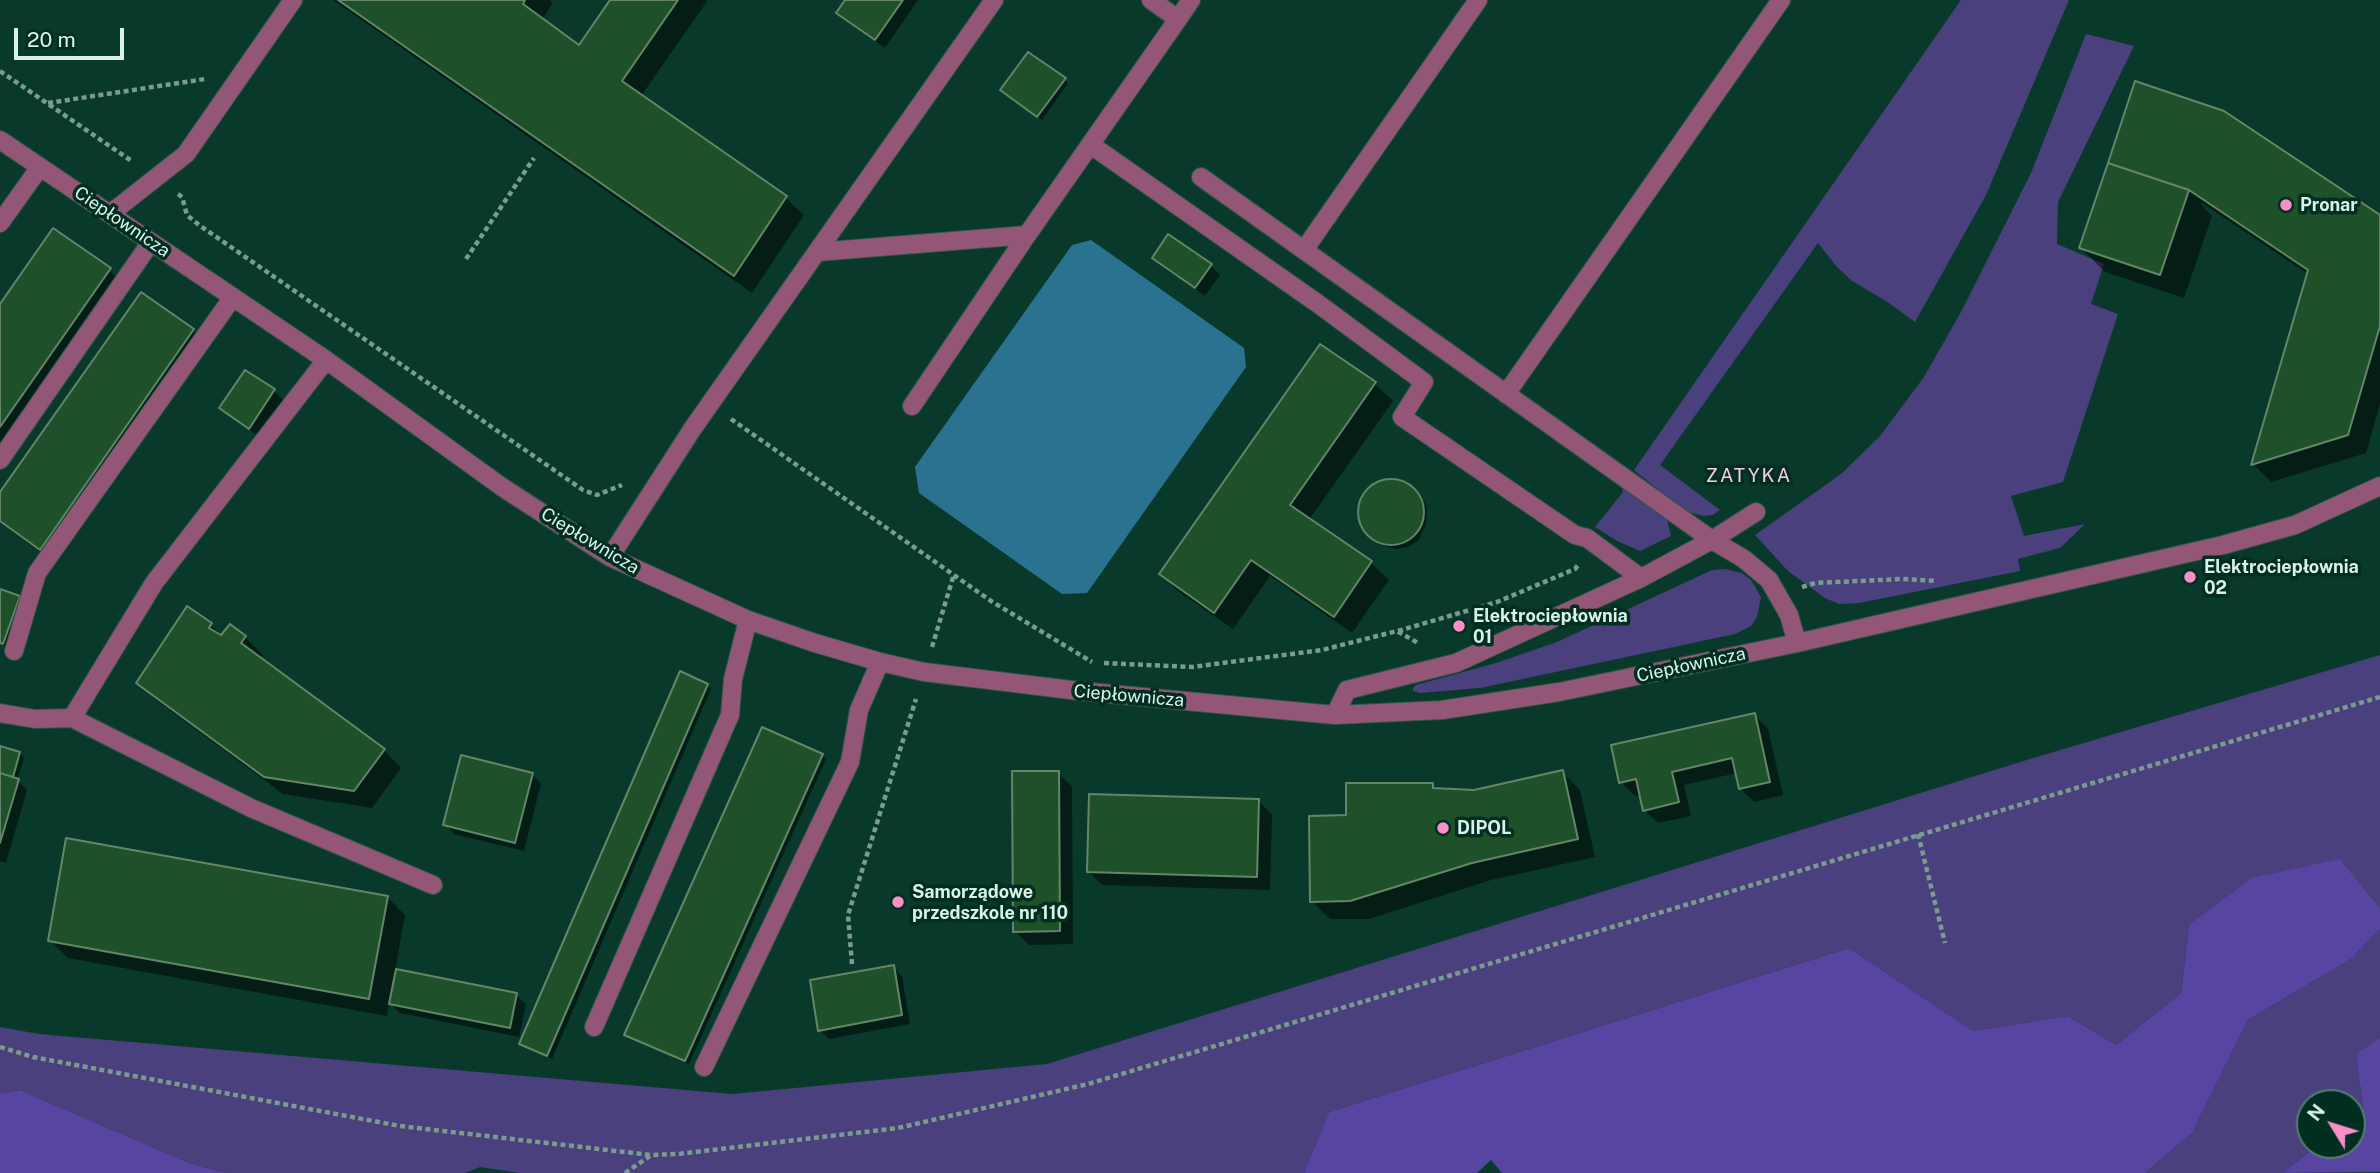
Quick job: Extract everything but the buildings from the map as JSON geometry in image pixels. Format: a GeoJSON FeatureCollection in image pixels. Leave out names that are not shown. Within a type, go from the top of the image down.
{"type":"FeatureCollection","features":[{"type":"Feature","properties":{"kind":"street"},"geometry":{"type":"LineString","coordinates":[[111,213],[186,154],[293,0]]}},
{"type":"Feature","properties":{"kind":"street"},"geometry":{"type":"LineString","coordinates":[[610,557],[710,404],[993,0]]}},
{"type":"Feature","properties":{"kind":"street"},"geometry":{"type":"LineString","coordinates":[[1151,0],[1178,19]]}},
{"type":"Feature","properties":{"kind":"street"},"geometry":{"type":"LineString","coordinates":[[912,406],[1191,0]]}},
{"type":"Feature","properties":{"kind":"street"},"geometry":{"type":"LineString","coordinates":[[1304,250],[1478,0]]}},
{"type":"Feature","properties":{"kind":"street"},"geometry":{"type":"LineString","coordinates":[[1506,394],[1782,0]]}},
{"type":"Feature","properties":{"kind":"street","name":"Ciepłownicza"},"geometry":{"type":"LineString","coordinates":[[0,139],[326,360],[502,487],[610,557],[748,620],[880,662],[924,672],[1079,691],[1335,715],[1442,710],[1559,692],[1797,643],[2260,536],[2295,525],[2380,486]]}},
{"type":"Feature","properties":{"kind":"street"},"geometry":{"type":"LineString","coordinates":[[1091,145],[1317,303],[1424,382],[1402,417],[1575,535],[1587,538],[1641,578]]}},
{"type":"Feature","properties":{"kind":"street"},"geometry":{"type":"LineString","coordinates":[[0,223],[40,167]]}},
{"type":"Feature","properties":{"kind":"street"},"geometry":{"type":"LineString","coordinates":[[1201,177],[1712,540],[1744,559],[1769,580],[1778,593],[1789,615],[1797,643]]}},
{"type":"Feature","properties":{"kind":"street"},"geometry":{"type":"LineString","coordinates":[[817,252],[1027,235]]}},
{"type":"Feature","properties":{"kind":"street"},"geometry":{"type":"LineString","coordinates":[[0,460],[152,242]]}},
{"type":"Feature","properties":{"kind":"street"},"geometry":{"type":"LineString","coordinates":[[14,651],[37,573],[233,297]]}},
{"type":"Feature","properties":{"kind":"street"},"geometry":{"type":"LineString","coordinates":[[72,718],[154,583],[326,360]]}},
{"type":"Feature","properties":{"kind":"street"},"geometry":{"type":"LineString","coordinates":[[1335,715],[1347,690],[1456,663],[1641,578],[1712,540],[1756,512]]}},
{"type":"Feature","properties":{"kind":"street"},"geometry":{"type":"LineString","coordinates":[[594,1027],[730,715],[733,679],[748,620]]}},
{"type":"Feature","properties":{"kind":"street"},"geometry":{"type":"LineString","coordinates":[[704,1067],[850,762],[859,710],[880,662]]}},
{"type":"Feature","properties":{"kind":"street"},"geometry":{"type":"LineString","coordinates":[[0,713],[36,719],[72,718],[251,808],[433,885]]}},
{"type":"Feature","properties":{"kind":"path"},"geometry":{"type":"LineString","coordinates":[[0,71],[183,197],[187,215],[199,225],[583,491],[597,495],[622,485]]}},
{"type":"Feature","properties":{"kind":"path"},"geometry":{"type":"LineString","coordinates":[[47,103],[203,78],[227,96]]}},
{"type":"Feature","properties":{"kind":"path"},"geometry":{"type":"LineString","coordinates":[[466,259],[534,158]]}},
{"type":"Feature","properties":{"kind":"path"},"geometry":{"type":"LineString","coordinates":[[710,404],[954,574],[1089,662],[1192,667],[1322,650],[1496,602],[1575,569],[1584,559]]}},
{"type":"Feature","properties":{"kind":"path"},"geometry":{"type":"LineString","coordinates":[[852,964],[848,915],[954,574]]}},
{"type":"Feature","properties":{"kind":"path"},"geometry":{"type":"LineString","coordinates":[[1778,593],[1815,583],[1902,579],[1938,581]]}},
{"type":"Feature","properties":{"kind":"path"},"geometry":{"type":"LineString","coordinates":[[1397,631],[1456,663]]}},
{"type":"Feature","properties":{"kind":"path"},"geometry":{"type":"LineString","coordinates":[[0,1047],[33,1058],[400,1126],[651,1155],[898,1128],[1088,1084],[2380,697]]}},
{"type":"Feature","properties":{"kind":"path"},"geometry":{"type":"LineString","coordinates":[[1918,834],[1945,943]]}},
{"type":"Feature","properties":{"kind":"path"},"geometry":{"type":"LineString","coordinates":[[625,1173],[651,1155]]}},
{"type":"Feature","properties":{"kind":"shaded area"},"geometry":{"type":"Polygon","coordinates":[[[1961,0],[2069,0],[1986,195],[1915,322],[1852,281],[1818,243],[1660,465],[1720,510],[1713,515],[1703,516],[1685,511],[1634,470],[1961,0]]]}},
{"type":"Feature","properties":{"kind":"shaded area"},"geometry":{"type":"Polygon","coordinates":[[[2086,34],[2134,46],[2058,202],[2057,244],[2104,264],[2091,304],[2118,314],[2063,482],[2011,496],[2024,536],[2085,524],[2060,548],[2018,559],[2020,571],[1859,603],[1839,604],[1825,598],[1788,571],[1755,535],[1841,474],[1880,436],[1924,377],[1961,312],[2031,173],[2086,34]]]}},
{"type":"Feature","properties":{"kind":"shaded area"},"geometry":{"type":"Polygon","coordinates":[[[1622,487],[1645,500],[1667,519],[1671,536],[1640,551],[1595,527],[1623,492],[1622,487]]]}},
{"type":"Feature","properties":{"kind":"shaded area"},"geometry":{"type":"Polygon","coordinates":[[[1725,569],[1742,573],[1751,580],[1761,597],[1757,617],[1751,626],[1735,634],[1480,688],[1420,693],[1413,691],[1416,685],[1496,663],[1557,642],[1712,570],[1725,569]]]}},
{"type":"Feature","properties":{"kind":"shaded area"},"geometry":{"type":"Polygon","coordinates":[[[2380,655],[2380,908],[2340,859],[2189,925],[2181,993],[2116,1045],[2068,1016],[1973,1031],[1849,948],[1329,1112],[1304,1173],[520,1173],[480,1167],[465,1173],[226,1173],[189,1163],[20,1090],[0,1094],[0,1027],[39,1034],[732,1094],[1047,1064],[2030,759],[2380,655]]]}},
{"type":"Feature","properties":{"kind":"shaded area"},"geometry":{"type":"Polygon","coordinates":[[[2340,859],[2380,908],[2380,929],[2351,959],[2248,1020],[2192,1133],[2145,1173],[1502,1173],[1491,1160],[1477,1173],[1304,1173],[1329,1112],[1849,948],[1973,1031],[2068,1016],[2116,1045],[2181,993],[2189,925],[2252,878],[2340,859]]]}},
{"type":"Feature","properties":{"kind":"shaded area"},"geometry":{"type":"Polygon","coordinates":[[[2380,929],[2380,1037],[2356,1054],[2360,1089],[2296,1089],[2296,1159],[2300,1159],[2283,1173],[2145,1173],[2192,1133],[2248,1020],[2351,959],[2380,929]]]}},
{"type":"Feature","properties":{"kind":"shaded area"},"geometry":{"type":"Polygon","coordinates":[[[2380,1037],[2380,1172],[2283,1173],[2300,1159],[2366,1159],[2366,1089],[2361,1089],[2356,1054],[2380,1037]]]}},
{"type":"Feature","properties":{"kind":"shaded area"},"geometry":{"type":"Polygon","coordinates":[[[20,1090],[189,1163],[226,1173],[0,1173],[0,1094],[20,1090]]]}},
{"type":"Feature","properties":{"kind":"water"},"geometry":{"type":"Polygon","coordinates":[[[1091,240],[1244,348],[1246,367],[1087,593],[1062,594],[919,493],[915,467],[1072,245],[1091,240]]]}},
{"type":"Feature","properties":{"kind":"place","name":"Pronar"},"geometry":{"type":"Point","coordinates":[2286,205]}},
{"type":"Feature","properties":{"kind":"place","name":"Elektrociepłownia 02"},"geometry":{"type":"Point","coordinates":[2190,577]}},
{"type":"Feature","properties":{"kind":"place","name":"Elektrociepłownia 01"},"geometry":{"type":"Point","coordinates":[1459,626]}},
{"type":"Feature","properties":{"kind":"place","name":"DIPOL"},"geometry":{"type":"Point","coordinates":[1443,828]}},
{"type":"Feature","properties":{"kind":"place","name":"Samorządowe przedszkole nr 110"},"geometry":{"type":"Point","coordinates":[898,902]}},
{"type":"Feature","properties":{"kind":"district","name":"ZATYKA"},"geometry":{"type":"Point","coordinates":[1749,476]}}]}
